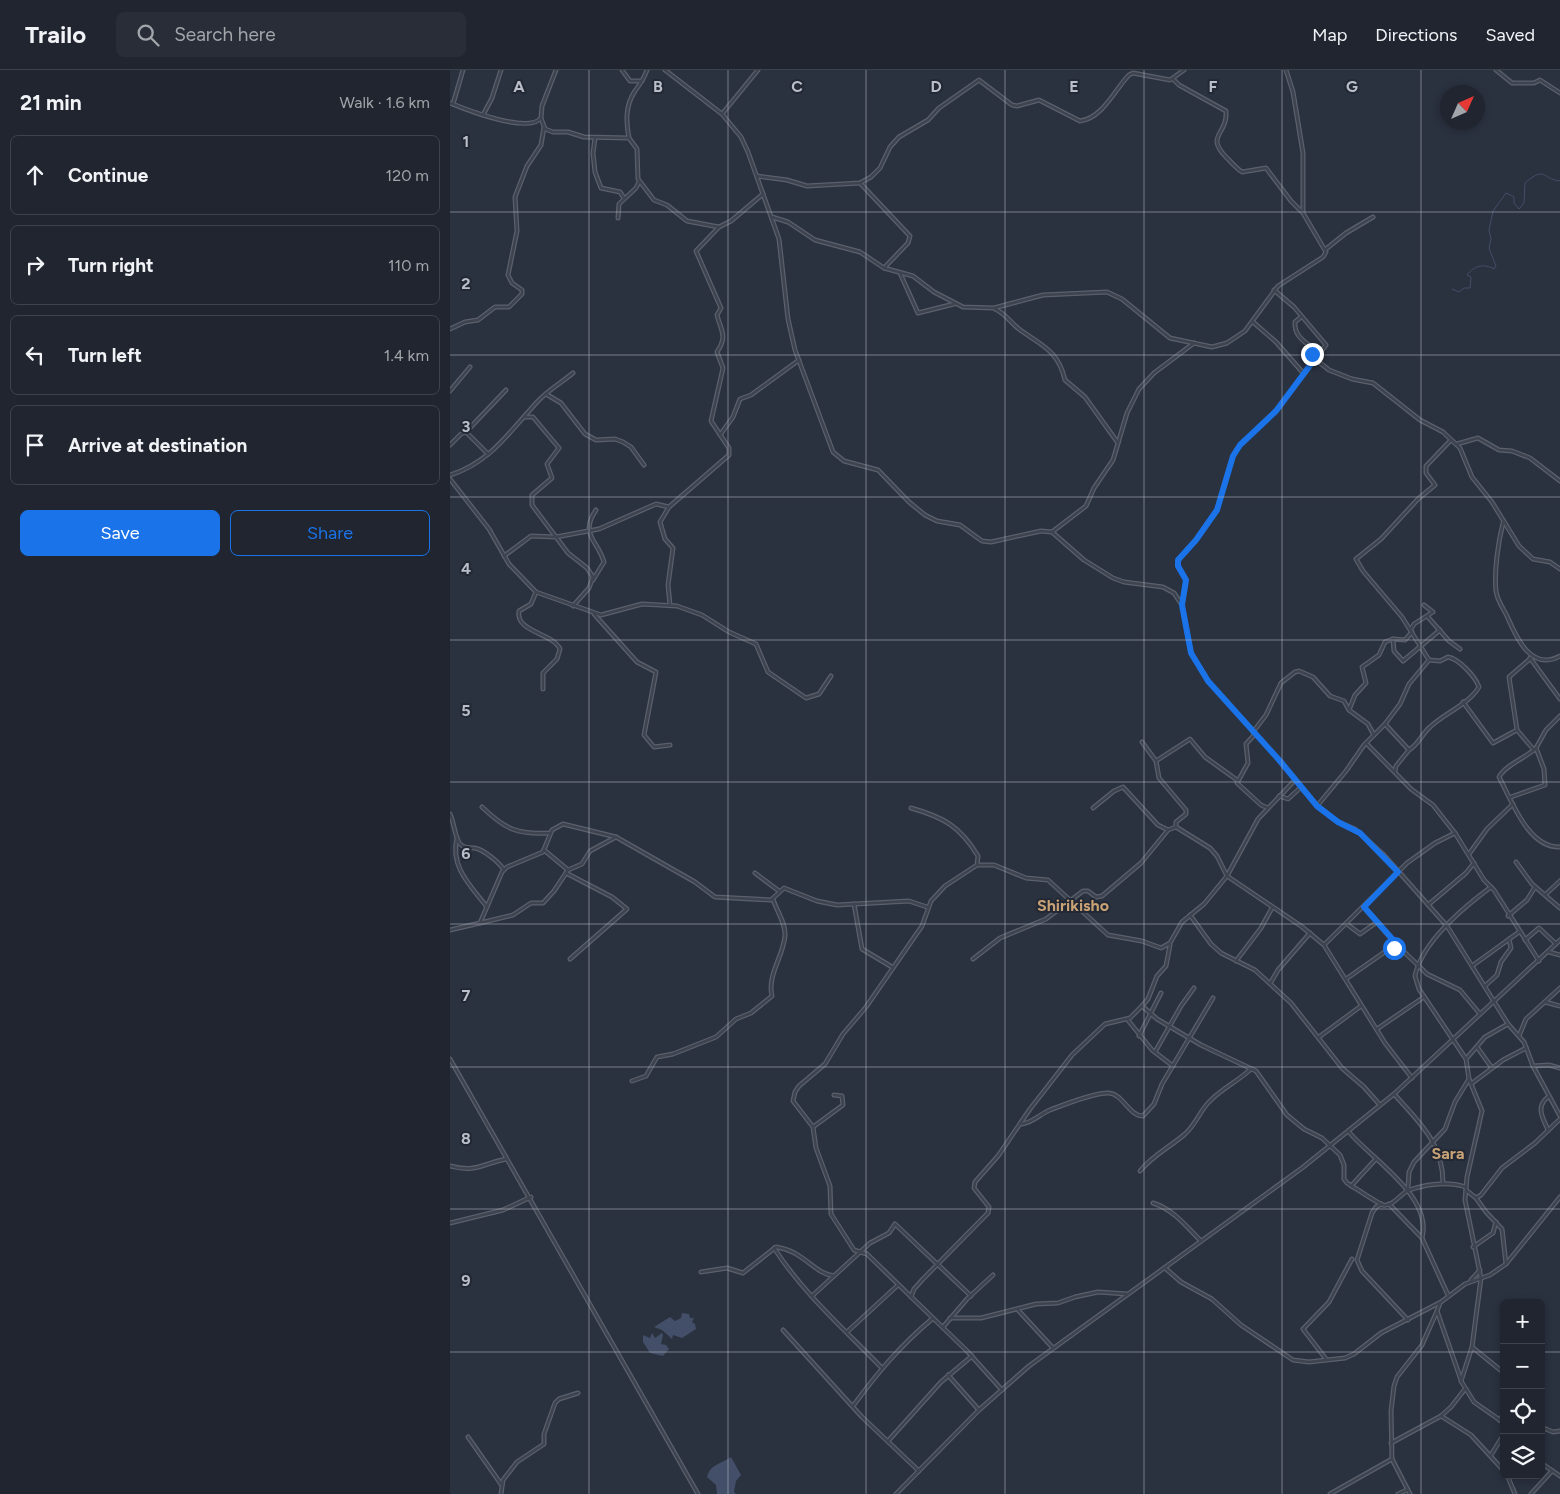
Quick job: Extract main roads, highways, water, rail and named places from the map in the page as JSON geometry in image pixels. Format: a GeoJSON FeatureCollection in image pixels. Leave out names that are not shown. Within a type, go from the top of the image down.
{"type":"FeatureCollection","features":[{"type":"Feature","properties":{"kind":"water"},"geometry":{"type":"Polygon","coordinates":[[[682,1313],[689,1314],[690,1318],[694,1318],[692,1322],[695,1324],[696,1329],[682,1338],[673,1335],[672,1339],[662,1330],[654,1327],[670,1317],[675,1321],[681,1318],[682,1313]]]}},
{"type":"Feature","properties":{"kind":"water"},"geometry":{"type":"Polygon","coordinates":[[[652,1333],[655,1338],[662,1333],[663,1335],[661,1344],[666,1345],[669,1349],[663,1356],[650,1353],[643,1342],[643,1335],[650,1338],[652,1333]]]}},
{"type":"Feature","properties":{"kind":"water"},"geometry":{"type":"Polygon","coordinates":[[[731,1457],[741,1475],[736,1481],[734,1492],[736,1494],[717,1494],[716,1485],[707,1477],[711,1469],[731,1457]]]}},
{"type":"Feature","properties":{"kind":"waterway"},"geometry":{"type":"LineString","coordinates":[[1452,289],[1459,292],[1464,288],[1470,288],[1471,277],[1467,275],[1473,269],[1482,266],[1494,269],[1496,266],[1489,248],[1491,239],[1489,230],[1493,211],[1506,193],[1514,197],[1514,203],[1519,209],[1524,203],[1525,183],[1532,178],[1543,174],[1560,181]]}},
{"type":"Feature","properties":{"kind":"district","name":"Shirikisho"},"geometry":{"type":"Point","coordinates":[1073,905]}},
{"type":"Feature","properties":{"kind":"district","name":"Sara"},"geometry":{"type":"Point","coordinates":[1448,1153]}}]}
